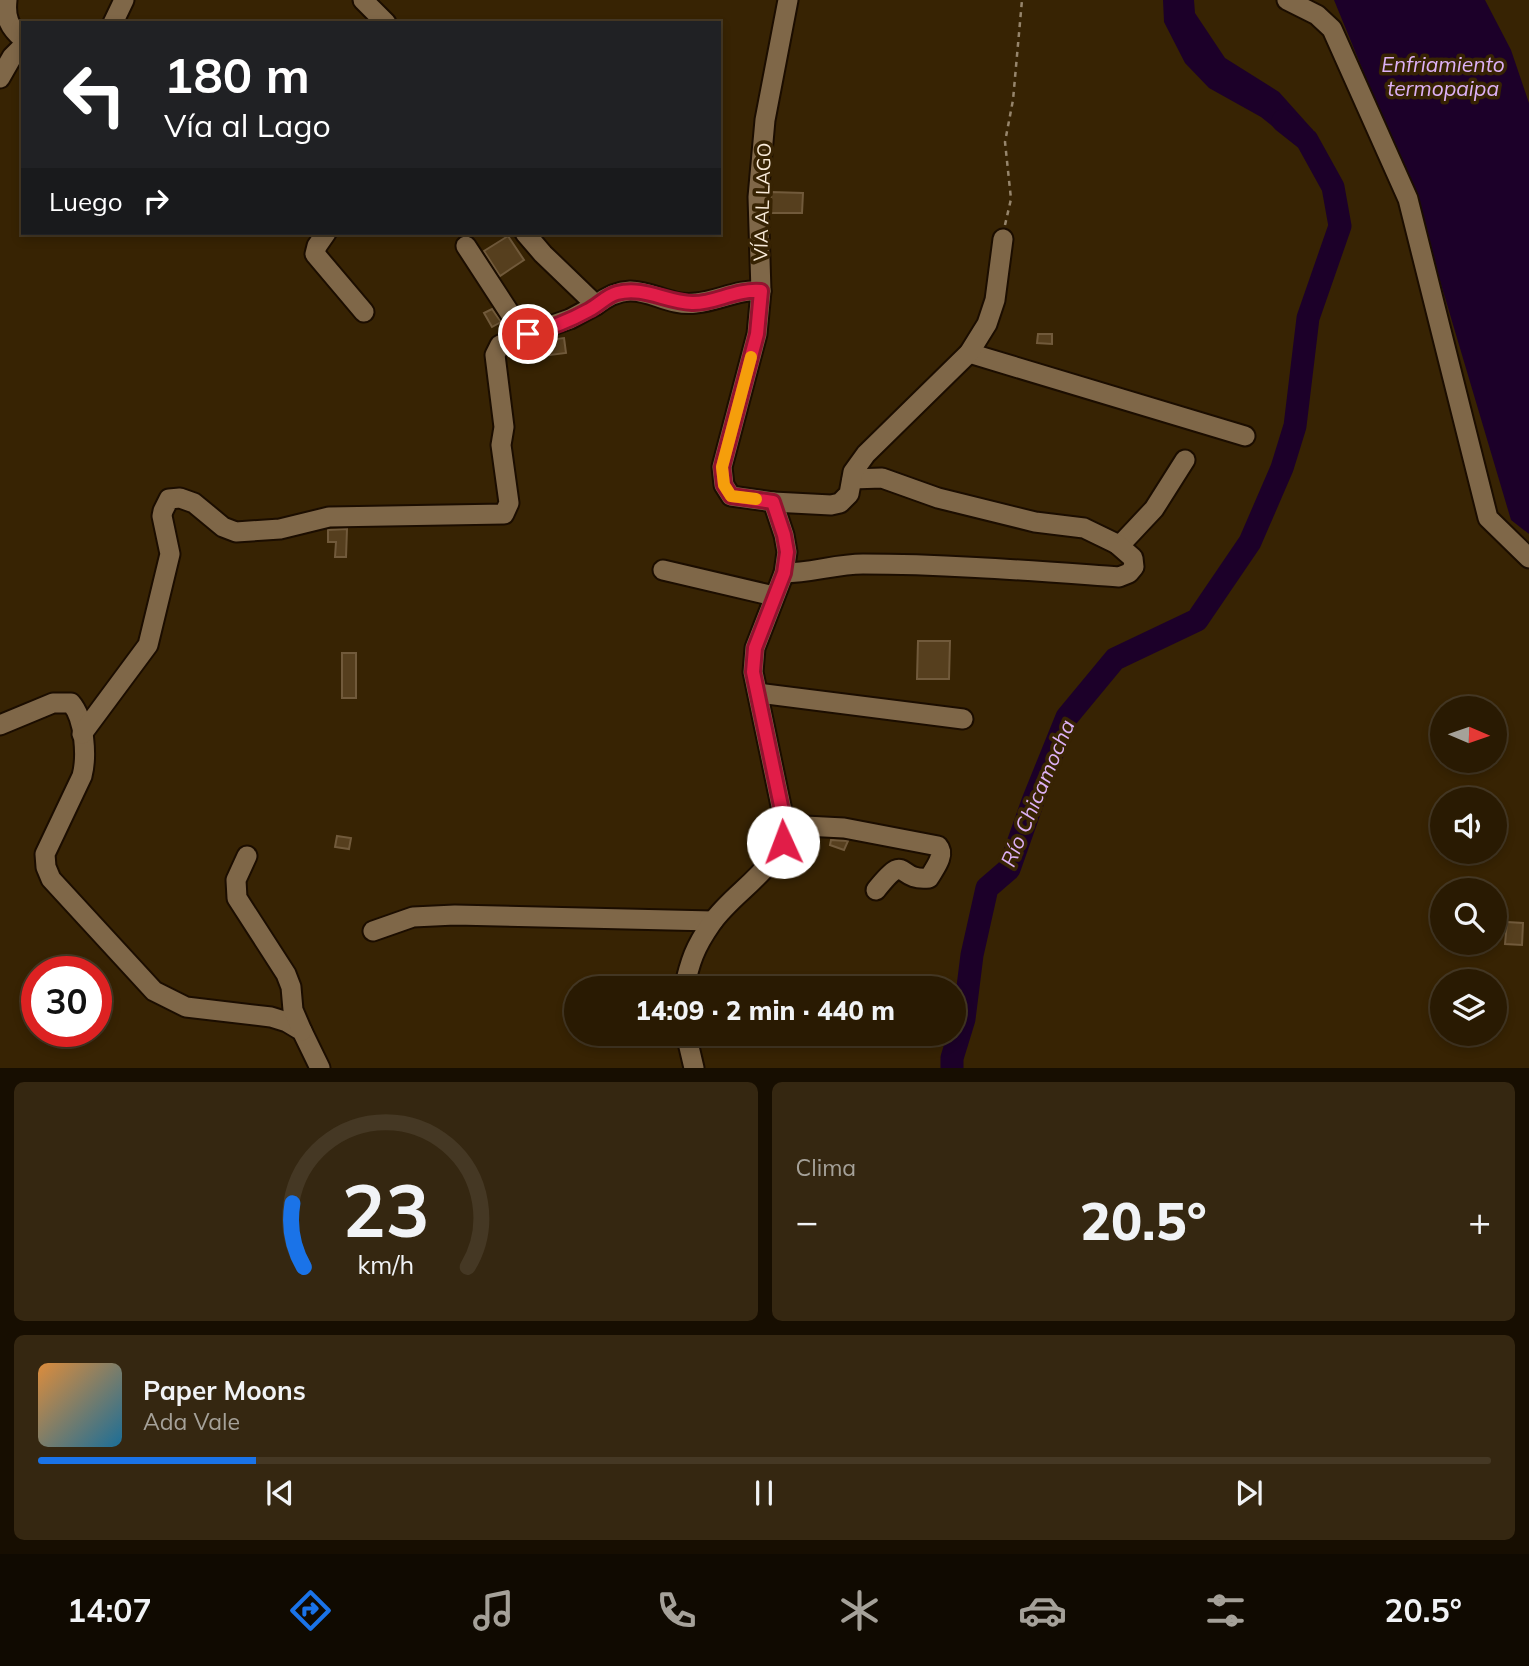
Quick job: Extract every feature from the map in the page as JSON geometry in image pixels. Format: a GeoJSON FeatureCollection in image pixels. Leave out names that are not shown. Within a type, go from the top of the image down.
{"type":"FeatureCollection","features":[{"type":"Feature","properties":{"kind":"street"},"geometry":{"type":"LineString","coordinates":[[7,0],[7,20],[21,37]]}},
{"type":"Feature","properties":{"kind":"street"},"geometry":{"type":"LineString","coordinates":[[114,21],[124,0]]}},
{"type":"Feature","properties":{"kind":"street"},"geometry":{"type":"LineString","coordinates":[[363,0],[384,21]]}},
{"type":"Feature","properties":{"kind":"street","name":"VÍA AL LAGO"},"geometry":{"type":"LineString","coordinates":[[773,502],[731,496],[724,485],[722,467],[757,334],[761,291],[758,197],[760,171],[765,120],[788,0]]}},
{"type":"Feature","properties":{"kind":"street"},"geometry":{"type":"LineString","coordinates":[[1287,0],[1317,15],[1332,29],[1408,199],[1488,518],[1529,558]]}},
{"type":"Feature","properties":{"kind":"street"},"geometry":{"type":"LineString","coordinates":[[0,78],[12,57],[21,48]]}},
{"type":"Feature","properties":{"kind":"street"},"geometry":{"type":"LineString","coordinates":[[325,235],[315,254],[364,312]]}},
{"type":"Feature","properties":{"kind":"street"},"geometry":{"type":"LineString","coordinates":[[527,235],[596,305]]}},
{"type":"Feature","properties":{"kind":"street"},"geometry":{"type":"LineString","coordinates":[[687,976],[691,957],[713,921],[773,860],[783,842],[785,825],[753,672],[755,648],[784,573],[787,552],[773,502],[831,505],[841,503],[849,494],[853,472],[866,454],[969,354],[987,324],[995,300],[1003,239]]}},
{"type":"Feature","properties":{"kind":"street"},"geometry":{"type":"LineString","coordinates":[[466,246],[524,335]]}},
{"type":"Feature","properties":{"kind":"street"},"geometry":{"type":"LineString","coordinates":[[82,734],[148,645],[169,562],[170,554],[162,516],[169,499],[180,498],[194,503],[223,527],[236,532],[280,529],[329,517],[505,514],[509,503],[501,446],[504,427],[495,355],[500,345],[570,319],[617,293],[645,291],[679,302],[696,303],[741,290],[761,291]]}},
{"type":"Feature","properties":{"kind":"street"},"geometry":{"type":"LineString","coordinates":[[969,354],[1245,436]]}},
{"type":"Feature","properties":{"kind":"street"},"geometry":{"type":"LineString","coordinates":[[1116,544],[1122,542],[1154,509],[1185,460]]}},
{"type":"Feature","properties":{"kind":"street"},"geometry":{"type":"LineString","coordinates":[[784,573],[803,573],[860,564],[1119,577],[1135,567],[1133,558],[1116,544],[1084,528],[1035,522],[938,499],[882,478],[852,480]]}},
{"type":"Feature","properties":{"kind":"street"},"geometry":{"type":"LineString","coordinates":[[663,570],[775,596]]}},
{"type":"Feature","properties":{"kind":"street"},"geometry":{"type":"LineString","coordinates":[[758,693],[963,719]]}},
{"type":"Feature","properties":{"kind":"street"},"geometry":{"type":"LineString","coordinates":[[0,725],[53,703],[71,703],[77,710],[86,751],[82,776],[45,854],[46,867],[51,879],[154,991],[186,1007],[271,1017],[302,1031]]}},
{"type":"Feature","properties":{"kind":"street"},"geometry":{"type":"LineString","coordinates":[[785,825],[844,828],[937,846],[941,850],[942,855],[929,878],[913,877],[902,869],[896,869],[891,871],[876,890]]}},
{"type":"Feature","properties":{"kind":"street"},"geometry":{"type":"LineString","coordinates":[[247,856],[236,880],[237,898],[286,974],[291,987],[293,1010],[320,1068]]}},
{"type":"Feature","properties":{"kind":"street"},"geometry":{"type":"LineString","coordinates":[[373,931],[413,917],[455,915],[713,921]]}},
{"type":"Feature","properties":{"kind":"street"},"geometry":{"type":"LineString","coordinates":[[689,1046],[694,1068]]}},
{"type":"Feature","properties":{"kind":"path"},"geometry":{"type":"LineString","coordinates":[[1003,239],[1011,199],[1005,142],[1013,100],[1022,0]]}},
{"type":"Feature","properties":{"kind":"water"},"geometry":{"type":"Polygon","coordinates":[[[1163,0],[1194,0],[1195,13],[1225,58],[1279,92],[1313,130],[1301,149],[1261,117],[1209,88],[1185,63],[1164,22],[1163,0]]]}},
{"type":"Feature","properties":{"kind":"water","name":"Enfriamiento termopaipa"},"geometry":{"type":"Polygon","coordinates":[[[1334,0],[1485,0],[1511,50],[1529,103],[1529,534],[1511,520],[1416,200],[1334,0]]]}},
{"type":"Feature","properties":{"kind":"building"},"geometry":{"type":"Polygon","coordinates":[[[771,192],[803,193],[802,213],[771,213],[771,192]]]}},
{"type":"Feature","properties":{"kind":"building"},"geometry":{"type":"Polygon","coordinates":[[[508,236],[524,260],[500,276],[484,251],[508,236]]]}},
{"type":"Feature","properties":{"kind":"building"},"geometry":{"type":"Polygon","coordinates":[[[492,309],[501,322],[492,327],[484,313],[492,309]]]}},
{"type":"Feature","properties":{"kind":"building"},"geometry":{"type":"Polygon","coordinates":[[[1038,334],[1052,334],[1052,344],[1037,343],[1038,334]]]}},
{"type":"Feature","properties":{"kind":"building"},"geometry":{"type":"Polygon","coordinates":[[[564,338],[566,353],[550,355],[548,340],[564,338]]]}},
{"type":"Feature","properties":{"kind":"building"},"geometry":{"type":"Polygon","coordinates":[[[347,529],[346,557],[335,557],[336,542],[328,542],[328,530],[347,529]]]}},
{"type":"Feature","properties":{"kind":"building"},"geometry":{"type":"Polygon","coordinates":[[[918,641],[950,641],[949,679],[917,679],[918,641]]]}},
{"type":"Feature","properties":{"kind":"building"},"geometry":{"type":"Polygon","coordinates":[[[342,653],[356,653],[356,698],[342,698],[342,653]]]}},
{"type":"Feature","properties":{"kind":"building"},"geometry":{"type":"Polygon","coordinates":[[[337,836],[351,838],[349,849],[335,847],[337,836]]]}},
{"type":"Feature","properties":{"kind":"building"},"geometry":{"type":"Polygon","coordinates":[[[831,840],[848,841],[844,850],[830,845],[831,840]]]}},
{"type":"Feature","properties":{"kind":"building"},"geometry":{"type":"Polygon","coordinates":[[[1507,922],[1523,923],[1522,945],[1507,944],[1507,922]]]}},
{"type":"Feature","properties":{"kind":"waterway","name":"Río Chicamocha"},"geometry":{"type":"LineString","coordinates":[[952,1068],[952,1058],[964,1019],[972,955],[987,888],[1009,869],[1067,717],[1115,659],[1197,620],[1250,542],[1282,468],[1295,426],[1308,318],[1340,226],[1333,187],[1307,140],[1283,121]]}},
{"type":"Feature","properties":{"kind":"slow traffic"},"geometry":{"type":"LineString","coordinates":[[751,357],[722,467],[724,485],[731,496],[756,499]]}},
{"type":"Feature","properties":{"kind":"route"},"geometry":{"type":"LineString","coordinates":[[528,334],[591,310],[617,293],[645,291],[679,302],[696,303],[741,290],[761,291],[757,334],[722,467],[724,485],[731,496],[773,502],[787,552],[784,573],[755,648],[753,672],[785,825],[783,842]]}}]}
